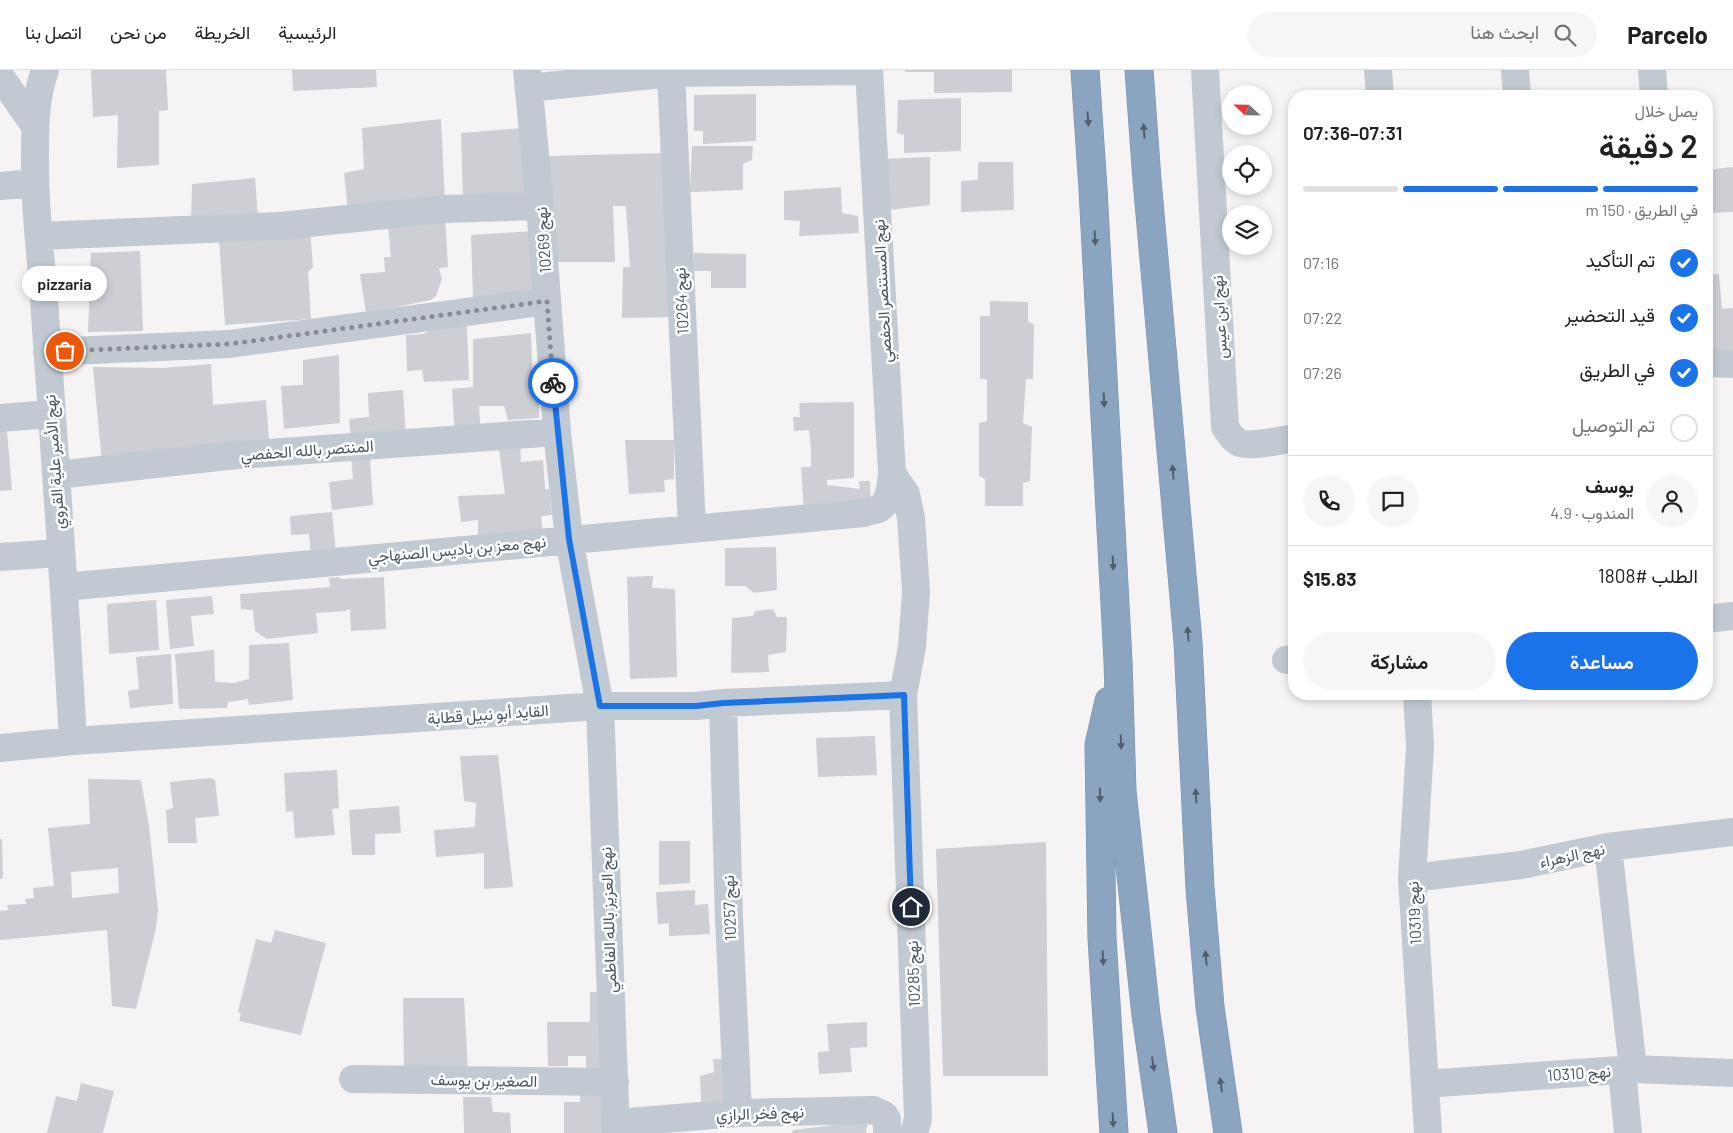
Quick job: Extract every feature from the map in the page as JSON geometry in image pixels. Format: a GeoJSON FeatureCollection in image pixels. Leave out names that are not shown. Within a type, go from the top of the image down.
{"type":"FeatureCollection","features":[{"type":"Feature","properties":{"kind":"highway"},"geometry":{"type":"LineString","coordinates":[[1085,70],[1118,661],[1122,791],[1146,1015],[1163,1133]]}},
{"type":"Feature","properties":{"kind":"highway"},"geometry":{"type":"LineString","coordinates":[[1139,70],[1188,642],[1200,888],[1210,1007],[1228,1133]]}},
{"type":"Feature","properties":{"kind":"highway"},"geometry":{"type":"LineString","coordinates":[[1114,1133],[1102,938],[1099,745],[1118,661]]}},
{"type":"Feature","properties":{"kind":"street","name":"نهج الأمير علية القروي"},"geometry":{"type":"LineString","coordinates":[[45,70],[40,84],[35,126],[35,182],[50,414],[57,475],[60,553],[64,587],[73,741]]}},
{"type":"Feature","properties":{"kind":"street"},"geometry":{"type":"LineString","coordinates":[[528,79],[671,73],[869,70]]}},
{"type":"Feature","properties":{"kind":"street","name":"نهج المستنصر الحفصي"},"geometry":{"type":"LineString","coordinates":[[869,70],[892,473],[888,498],[880,508]]}},
{"type":"Feature","properties":{"kind":"street","name":"نهج ابن عيس"},"geometry":{"type":"LineString","coordinates":[[1205,70],[1225,427],[1230,436],[1240,443],[1254,444],[1288,439]]}},
{"type":"Feature","properties":{"kind":"street"},"geometry":{"type":"LineString","coordinates":[[1378,70],[1380,90]]}},
{"type":"Feature","properties":{"kind":"street"},"geometry":{"type":"LineString","coordinates":[[1515,70],[1517,90]]}},
{"type":"Feature","properties":{"kind":"street"},"geometry":{"type":"LineString","coordinates":[[1652,70],[1654,90]]}},
{"type":"Feature","properties":{"kind":"street","name":"نهج 10264"},"geometry":{"type":"LineString","coordinates":[[671,73],[692,528]]}},
{"type":"Feature","properties":{"kind":"street"},"geometry":{"type":"LineString","coordinates":[[0,76],[35,126]]}},
{"type":"Feature","properties":{"kind":"street","name":"نهج 10269"},"geometry":{"type":"LineString","coordinates":[[528,79],[540,206],[557,432],[569,539],[600,706]]}},
{"type":"Feature","properties":{"kind":"street"},"geometry":{"type":"LineString","coordinates":[[0,186],[35,182]]}},
{"type":"Feature","properties":{"kind":"street"},"geometry":{"type":"LineString","coordinates":[[39,236],[280,226],[444,209],[540,206]]}},
{"type":"Feature","properties":{"kind":"street"},"geometry":{"type":"LineString","coordinates":[[47,352],[229,344],[547,301]]}},
{"type":"Feature","properties":{"kind":"street"},"geometry":{"type":"LineString","coordinates":[[1713,363],[1733,364]]}},
{"type":"Feature","properties":{"kind":"street"},"geometry":{"type":"LineString","coordinates":[[0,418],[50,414]]}},
{"type":"Feature","properties":{"kind":"street","name":"المنتصر بالله الحفصي"},"geometry":{"type":"LineString","coordinates":[[57,475],[227,456],[557,432]]}},
{"type":"Feature","properties":{"kind":"street","name":"نهج 10285"},"geometry":{"type":"LineString","coordinates":[[892,473],[906,494],[910,518],[916,592],[912,647],[904,695],[918,1119],[914,1133]]}},
{"type":"Feature","properties":{"kind":"street","name":"نهج معز بن باديس الصنهاجي"},"geometry":{"type":"LineString","coordinates":[[64,587],[864,513],[880,508]]}},
{"type":"Feature","properties":{"kind":"street"},"geometry":{"type":"LineString","coordinates":[[0,557],[60,553]]}},
{"type":"Feature","properties":{"kind":"street"},"geometry":{"type":"LineString","coordinates":[[1713,618],[1733,616]]}},
{"type":"Feature","properties":{"kind":"street","name":"القايد أبو نبيل قطابة"},"geometry":{"type":"LineString","coordinates":[[0,748],[73,741],[600,706],[696,706],[723,703],[904,695]]}},
{"type":"Feature","properties":{"kind":"street","name":"نهج 10319"},"geometry":{"type":"LineString","coordinates":[[1417,700],[1420,746],[1412,878],[1428,1133]]}},
{"type":"Feature","properties":{"kind":"street","name":"نهج 10257"},"geometry":{"type":"LineString","coordinates":[[723,703],[729,918],[738,1113]]}},
{"type":"Feature","properties":{"kind":"street","name":"نهج العزيز بالله الفاطمي"},"geometry":{"type":"LineString","coordinates":[[600,706],[616,1128]]}},
{"type":"Feature","properties":{"kind":"street","name":"نهج الزهراء"},"geometry":{"type":"LineString","coordinates":[[1412,878],[1521,865],[1608,847],[1733,832]]}},
{"type":"Feature","properties":{"kind":"street"},"geometry":{"type":"LineString","coordinates":[[1608,847],[1628,1070],[1628,1133]]}},
{"type":"Feature","properties":{"kind":"street","name":"نهج 10310"},"geometry":{"type":"LineString","coordinates":[[1425,1084],[1628,1070],[1733,1073]]}},
{"type":"Feature","properties":{"kind":"street","name":"الصغير بن يوسف"},"geometry":{"type":"LineString","coordinates":[[353,1079],[615,1082]]}},
{"type":"Feature","properties":{"kind":"street","name":"نهج فخر الرازي"},"geometry":{"type":"LineString","coordinates":[[616,1128],[738,1113],[873,1110],[887,1119],[887,1133]]}},
{"type":"Feature","properties":{"kind":"building"},"geometry":{"type":"Polygon","coordinates":[[[91,70],[166,70],[168,110],[159,111],[159,165],[117,168],[118,115],[93,117],[91,70]]]}},
{"type":"Feature","properties":{"kind":"building"},"geometry":{"type":"Polygon","coordinates":[[[292,70],[376,70],[377,87],[293,91],[292,70]]]}},
{"type":"Feature","properties":{"kind":"building"},"geometry":{"type":"Polygon","coordinates":[[[905,70],[1012,70],[1012,92],[934,93],[934,72],[905,72],[905,70]]]}},
{"type":"Feature","properties":{"kind":"building"},"geometry":{"type":"Polygon","coordinates":[[[756,94],[756,141],[703,144],[703,131],[694,131],[694,95],[756,94]]]}},
{"type":"Feature","properties":{"kind":"building"},"geometry":{"type":"Polygon","coordinates":[[[961,98],[961,151],[904,153],[904,135],[897,133],[898,100],[961,98]]]}},
{"type":"Feature","properties":{"kind":"building"},"geometry":{"type":"Polygon","coordinates":[[[441,119],[445,202],[348,211],[344,173],[364,169],[362,128],[441,119]]]}},
{"type":"Feature","properties":{"kind":"building"},"geometry":{"type":"Polygon","coordinates":[[[523,128],[530,193],[463,201],[461,133],[523,128]]]}},
{"type":"Feature","properties":{"kind":"building"},"geometry":{"type":"Polygon","coordinates":[[[692,146],[753,146],[752,160],[743,164],[743,190],[690,192],[692,146]]]}},
{"type":"Feature","properties":{"kind":"building"},"geometry":{"type":"Polygon","coordinates":[[[667,153],[674,317],[622,318],[623,267],[630,267],[626,206],[613,206],[615,262],[554,262],[548,156],[667,153]]]}},
{"type":"Feature","properties":{"kind":"building"},"geometry":{"type":"Polygon","coordinates":[[[930,157],[930,205],[881,211],[880,159],[930,157]]]}},
{"type":"Feature","properties":{"kind":"building"},"geometry":{"type":"Polygon","coordinates":[[[978,162],[1013,162],[1014,210],[961,212],[961,181],[978,180],[978,162]]]}},
{"type":"Feature","properties":{"kind":"building"},"geometry":{"type":"Polygon","coordinates":[[[1733,167],[1733,212],[1713,213],[1713,169],[1733,167]]]}},
{"type":"Feature","properties":{"kind":"building"},"geometry":{"type":"Polygon","coordinates":[[[255,178],[258,218],[191,223],[192,184],[255,178]]]}},
{"type":"Feature","properties":{"kind":"building"},"geometry":{"type":"Polygon","coordinates":[[[841,187],[842,213],[858,216],[859,233],[799,236],[800,221],[784,220],[784,191],[841,187]]]}},
{"type":"Feature","properties":{"kind":"building"},"geometry":{"type":"Polygon","coordinates":[[[445,218],[448,267],[439,268],[442,279],[436,296],[431,300],[366,313],[360,274],[385,272],[384,257],[391,257],[388,227],[445,218]]]}},
{"type":"Feature","properties":{"kind":"building"},"geometry":{"type":"Polygon","coordinates":[[[310,228],[313,267],[308,272],[311,319],[225,325],[219,239],[310,228]]]}},
{"type":"Feature","properties":{"kind":"building"},"geometry":{"type":"Polygon","coordinates":[[[534,231],[537,293],[473,298],[471,235],[534,231]]]}},
{"type":"Feature","properties":{"kind":"building"},"geometry":{"type":"Polygon","coordinates":[[[140,251],[143,331],[88,332],[91,253],[140,251]]]}},
{"type":"Feature","properties":{"kind":"building"},"geometry":{"type":"Polygon","coordinates":[[[694,253],[746,254],[746,288],[711,288],[711,271],[694,271],[694,253]]]}},
{"type":"Feature","properties":{"kind":"building"},"geometry":{"type":"Polygon","coordinates":[[[1713,274],[1719,274],[1722,309],[1733,308],[1733,357],[1713,359],[1713,274]]]}},
{"type":"Feature","properties":{"kind":"building"},"geometry":{"type":"Polygon","coordinates":[[[990,301],[1028,302],[1028,322],[1034,324],[1033,379],[1026,379],[1023,423],[1032,427],[1030,481],[1023,483],[1023,506],[985,506],[985,479],[979,476],[979,423],[987,421],[987,379],[980,379],[980,316],[990,316],[990,301]]]}},
{"type":"Feature","properties":{"kind":"building"},"geometry":{"type":"Polygon","coordinates":[[[467,326],[469,380],[424,382],[422,370],[407,371],[406,335],[423,334],[433,329],[467,326]]]}},
{"type":"Feature","properties":{"kind":"building"},"geometry":{"type":"Polygon","coordinates":[[[531,333],[533,392],[537,394],[539,400],[539,418],[508,420],[504,406],[479,406],[481,434],[455,436],[452,389],[473,387],[473,339],[531,333]]]}},
{"type":"Feature","properties":{"kind":"building"},"geometry":{"type":"Polygon","coordinates":[[[339,355],[340,423],[284,429],[281,386],[303,385],[303,360],[339,355]]]}},
{"type":"Feature","properties":{"kind":"building"},"geometry":{"type":"Polygon","coordinates":[[[211,364],[213,405],[266,400],[269,440],[102,463],[93,367],[163,368],[211,364]]]}},
{"type":"Feature","properties":{"kind":"building"},"geometry":{"type":"Polygon","coordinates":[[[403,390],[406,438],[351,442],[349,419],[369,417],[368,393],[403,390]]]}},
{"type":"Feature","properties":{"kind":"building"},"geometry":{"type":"Polygon","coordinates":[[[854,402],[854,478],[827,480],[827,485],[860,489],[859,481],[870,481],[871,508],[804,513],[801,467],[811,467],[811,449],[809,430],[794,431],[793,417],[800,417],[799,403],[854,402]]]}},
{"type":"Feature","properties":{"kind":"building"},"geometry":{"type":"Polygon","coordinates":[[[0,431],[7,431],[12,490],[0,491],[0,431]]]}},
{"type":"Feature","properties":{"kind":"building"},"geometry":{"type":"Polygon","coordinates":[[[625,440],[674,440],[674,479],[664,480],[665,492],[629,494],[625,440]]]}},
{"type":"Feature","properties":{"kind":"building"},"geometry":{"type":"Polygon","coordinates":[[[498,441],[520,441],[521,462],[543,460],[545,489],[549,489],[552,515],[541,516],[543,536],[478,537],[478,520],[461,522],[458,496],[505,494],[498,441]]]}},
{"type":"Feature","properties":{"kind":"building"},"geometry":{"type":"Polygon","coordinates":[[[370,456],[373,505],[332,510],[329,482],[353,479],[351,457],[370,456]]]}},
{"type":"Feature","properties":{"kind":"building"},"geometry":{"type":"Polygon","coordinates":[[[332,512],[336,553],[311,557],[309,534],[291,535],[290,516],[332,512]]]}},
{"type":"Feature","properties":{"kind":"building"},"geometry":{"type":"Polygon","coordinates":[[[776,547],[777,590],[754,593],[745,586],[725,586],[725,548],[776,547]]]}},
{"type":"Feature","properties":{"kind":"building"},"geometry":{"type":"Polygon","coordinates":[[[653,576],[652,588],[675,589],[677,677],[630,679],[627,577],[653,576]]]}},
{"type":"Feature","properties":{"kind":"building"},"geometry":{"type":"Polygon","coordinates":[[[338,577],[342,579],[384,577],[386,629],[351,631],[350,609],[316,613],[318,633],[267,639],[255,631],[253,610],[241,609],[240,594],[330,587],[329,578],[338,577]]]}},
{"type":"Feature","properties":{"kind":"building"},"geometry":{"type":"Polygon","coordinates":[[[212,596],[214,614],[191,616],[194,646],[170,649],[166,600],[212,596]]]}},
{"type":"Feature","properties":{"kind":"building"},"geometry":{"type":"Polygon","coordinates":[[[156,600],[159,650],[109,654],[107,604],[156,600]]]}},
{"type":"Feature","properties":{"kind":"building"},"geometry":{"type":"Polygon","coordinates":[[[773,609],[777,617],[787,617],[786,652],[768,655],[769,672],[731,673],[732,618],[753,616],[755,611],[773,609]]]}},
{"type":"Feature","properties":{"kind":"building"},"geometry":{"type":"Polygon","coordinates":[[[289,643],[293,700],[249,705],[248,699],[228,702],[227,708],[179,709],[175,654],[214,650],[215,682],[234,683],[249,679],[249,645],[289,643]]]}},
{"type":"Feature","properties":{"kind":"building"},"geometry":{"type":"Polygon","coordinates":[[[171,654],[173,704],[130,708],[128,691],[139,689],[136,657],[171,654]]]}},
{"type":"Feature","properties":{"kind":"building"},"geometry":{"type":"Polygon","coordinates":[[[875,736],[877,775],[818,777],[816,738],[875,736]]]}},
{"type":"Feature","properties":{"kind":"building"},"geometry":{"type":"Polygon","coordinates":[[[498,755],[513,887],[484,889],[484,853],[436,857],[434,830],[475,827],[476,803],[464,801],[460,756],[498,755]]]}},
{"type":"Feature","properties":{"kind":"building"},"geometry":{"type":"Polygon","coordinates":[[[337,770],[339,808],[332,809],[335,835],[295,838],[293,811],[286,812],[284,773],[337,770]]]}},
{"type":"Feature","properties":{"kind":"building"},"geometry":{"type":"Polygon","coordinates":[[[210,778],[215,780],[219,816],[195,818],[197,843],[168,843],[166,810],[173,808],[170,782],[210,778]]]}},
{"type":"Feature","properties":{"kind":"building"},"geometry":{"type":"Polygon","coordinates":[[[88,779],[141,780],[149,826],[158,910],[156,928],[136,1009],[112,1006],[107,930],[0,940],[0,911],[8,910],[7,905],[26,904],[25,899],[34,898],[33,888],[54,886],[48,828],[90,824],[88,779]],[[118,868],[71,872],[72,898],[119,893],[118,868]]]}},
{"type":"Feature","properties":{"kind":"building"},"geometry":{"type":"Polygon","coordinates":[[[399,806],[401,833],[375,834],[375,855],[352,855],[349,810],[399,806]]]}},
{"type":"Feature","properties":{"kind":"building"},"geometry":{"type":"Polygon","coordinates":[[[0,839],[2,839],[3,878],[0,879],[0,839]]]}},
{"type":"Feature","properties":{"kind":"building"},"geometry":{"type":"Polygon","coordinates":[[[659,841],[690,841],[690,883],[659,885],[659,841]]]}},
{"type":"Feature","properties":{"kind":"building"},"geometry":{"type":"Polygon","coordinates":[[[1046,842],[1048,1076],[943,1076],[936,849],[1046,842]]]}},
{"type":"Feature","properties":{"kind":"building"},"geometry":{"type":"Polygon","coordinates":[[[695,890],[695,905],[708,904],[710,934],[669,936],[669,923],[658,924],[656,892],[695,890]]]}},
{"type":"Feature","properties":{"kind":"building"},"geometry":{"type":"Polygon","coordinates":[[[275,930],[326,943],[301,1035],[239,1021],[241,1014],[238,1011],[256,939],[271,943],[275,930]]]}},
{"type":"Feature","properties":{"kind":"building"},"geometry":{"type":"Polygon","coordinates":[[[590,992],[608,992],[609,1072],[586,1072],[586,1056],[568,1056],[568,1066],[548,1066],[547,1022],[590,1022],[590,992]]]}},
{"type":"Feature","properties":{"kind":"building"},"geometry":{"type":"Polygon","coordinates":[[[403,998],[464,998],[468,1071],[404,1071],[403,998]]]}},
{"type":"Feature","properties":{"kind":"building"},"geometry":{"type":"Polygon","coordinates":[[[867,1022],[867,1047],[850,1048],[852,1072],[819,1074],[818,1052],[829,1051],[827,1024],[867,1022]]]}},
{"type":"Feature","properties":{"kind":"building"},"geometry":{"type":"Polygon","coordinates":[[[713,1059],[732,1059],[733,1100],[701,1102],[700,1076],[714,1072],[713,1059]]]}},
{"type":"Feature","properties":{"kind":"building"},"geometry":{"type":"Polygon","coordinates":[[[81,1083],[114,1091],[103,1133],[47,1133],[56,1096],[77,1101],[81,1083]]]}},
{"type":"Feature","properties":{"kind":"building"},"geometry":{"type":"Polygon","coordinates":[[[580,1093],[611,1093],[611,1133],[564,1133],[564,1102],[580,1102],[580,1093]]]}},
{"type":"Feature","properties":{"kind":"building"},"geometry":{"type":"Polygon","coordinates":[[[463,1097],[491,1097],[493,1112],[510,1113],[511,1133],[464,1133],[463,1097]]]}},
{"type":"Feature","properties":{"kind":"building"},"geometry":{"type":"Polygon","coordinates":[[[868,1121],[866,1133],[792,1133],[793,1130],[868,1121]]]}},
{"type":"Feature","properties":{"kind":"way so far"},"geometry":{"type":"LineString","coordinates":[[65,351],[229,344],[547,301],[553,383]]}},
{"type":"Feature","properties":{"kind":"place","name":"pizzaria"},"geometry":{"type":"Point","coordinates":[65,351]}},
{"type":"Feature","properties":{"kind":"route"},"geometry":{"type":"LineString","coordinates":[[553,383],[569,539],[600,706],[696,706],[723,703],[904,695],[911,907]]}}]}
